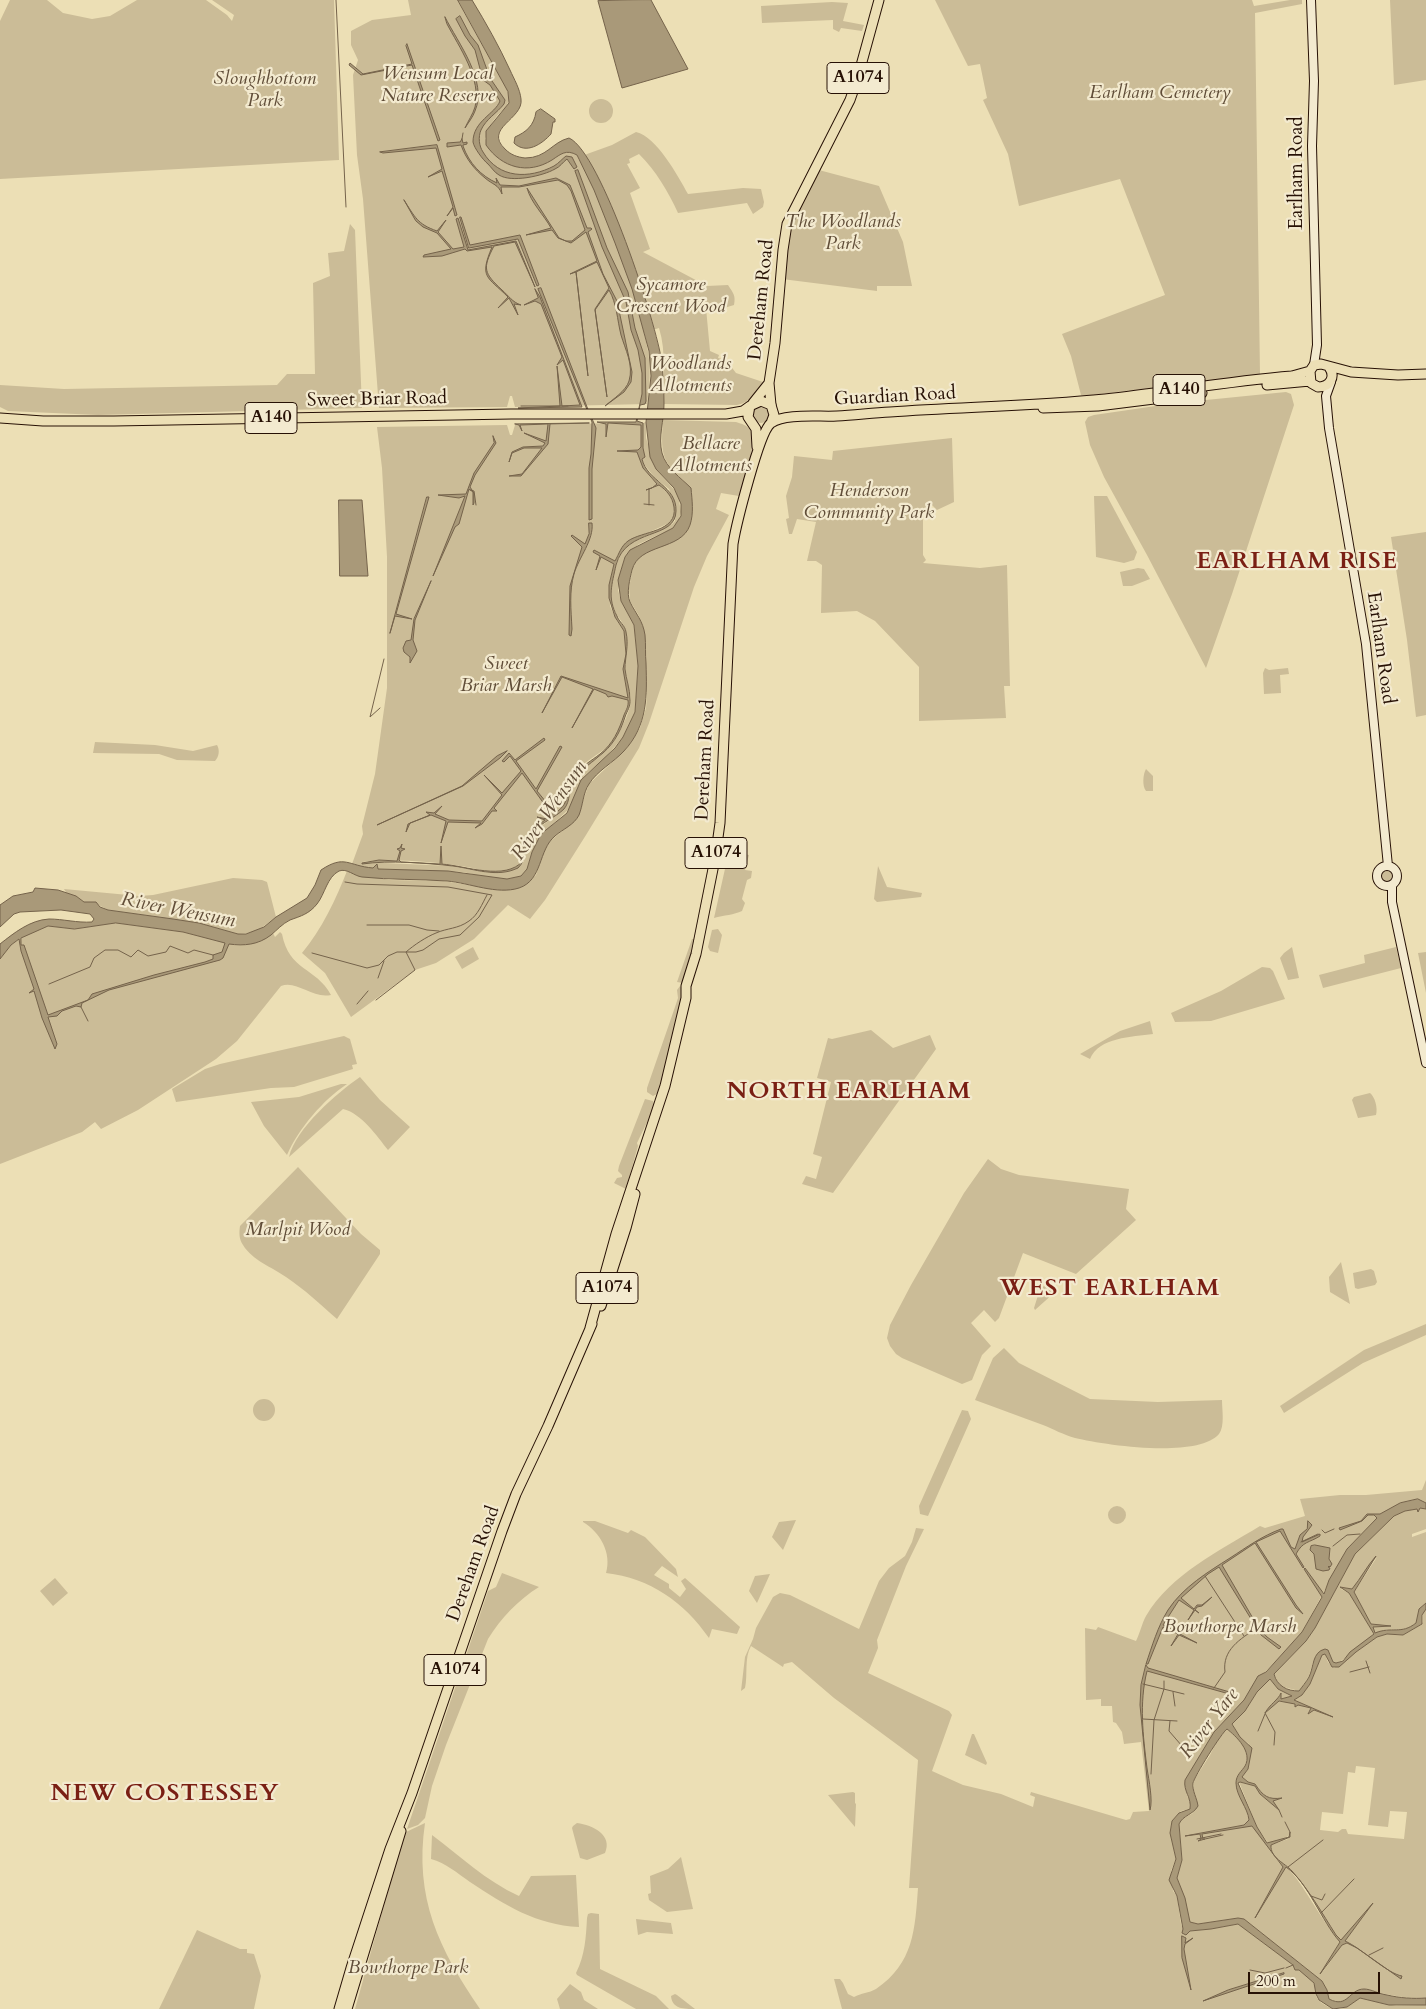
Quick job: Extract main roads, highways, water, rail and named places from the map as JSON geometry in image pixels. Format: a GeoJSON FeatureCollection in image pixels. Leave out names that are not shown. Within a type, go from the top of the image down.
{"type":"FeatureCollection","features":[{"type":"Feature","properties":{"kind":"main road","name":"Dereham Road"},"geometry":{"type":"LineString","coordinates":[[340,2009],[344,1989],[400,1839],[403,1818],[504,1527],[590,1328],[616,1234],[665,1086],[686,998],[691,989],[696,967],[696,954],[716,859],[720,823],[732,566],[745,510],[745,499],[757,452],[774,415],[769,382],[777,327],[787,224],[850,100],[858,80],[879,0]]}},
{"type":"Feature","properties":{"kind":"main road","name":"Earlham Road"},"geometry":{"type":"LineString","coordinates":[[1310,0],[1314,81],[1312,146],[1318,345],[1321,359],[1328,366]]}},
{"type":"Feature","properties":{"kind":"main road","name":"Earlham Road"},"geometry":{"type":"LineString","coordinates":[[1312,368],[1318,345]]}},
{"type":"Feature","properties":{"kind":"main road","name":"A140"},"geometry":{"type":"LineString","coordinates":[[1078,404],[1292,376],[1312,368],[1328,366],[1368,373]]}},
{"type":"Feature","properties":{"kind":"main road"},"geometry":{"type":"LineString","coordinates":[[1328,366],[1332,370],[1331,380]]}},
{"type":"Feature","properties":{"kind":"main road"},"geometry":{"type":"LineString","coordinates":[[1312,368],[1314,384]]}},
{"type":"Feature","properties":{"kind":"main road","name":"A140"},"geometry":{"type":"LineString","coordinates":[[1078,404],[1155,400],[1284,383],[1314,384],[1323,387],[1331,380],[1340,376],[1368,373],[1426,374]]}},
{"type":"Feature","properties":{"kind":"main road","name":"Earlham Road"},"geometry":{"type":"LineString","coordinates":[[1326,405],[1326,396],[1331,380]]}},
{"type":"Feature","properties":{"kind":"main road","name":"Dereham Road"},"geometry":{"type":"LineString","coordinates":[[757,452],[757,434],[750,423],[748,413],[769,382]]}},
{"type":"Feature","properties":{"kind":"main road","name":"Earlham Road"},"geometry":{"type":"LineString","coordinates":[[1314,384],[1322,390],[1326,405],[1367,651],[1388,866]]}},
{"type":"Feature","properties":{"kind":"main road","name":"A140"},"geometry":{"type":"LineString","coordinates":[[752,405],[761,401],[772,406]]}},
{"type":"Feature","properties":{"kind":"main road","name":"Guardian Road"},"geometry":{"type":"LineString","coordinates":[[769,424],[778,419],[794,417],[828,417],[892,412],[1078,404]]}},
{"type":"Feature","properties":{"kind":"main road","name":"Sweet Briar Road"},"geometry":{"type":"LineString","coordinates":[[0,418],[43,421],[114,421],[639,413],[726,414],[743,411],[752,405]]}},
{"type":"Feature","properties":{"kind":"main road","name":"Guardian Road"},"geometry":{"type":"LineString","coordinates":[[772,406],[794,417]]}},
{"type":"Feature","properties":{"kind":"main road","name":"Sweet Briar Road"},"geometry":{"type":"LineString","coordinates":[[726,414],[750,423]]}},
{"type":"Feature","properties":{"kind":"main road","name":"A140"},"geometry":{"type":"LineString","coordinates":[[750,423],[758,427],[769,424]]}},
{"type":"Feature","properties":{"kind":"main road"},"geometry":{"type":"LineString","coordinates":[[1388,866],[1393,868],[1397,874],[1396,880],[1388,886],[1377,881],[1376,874],[1380,868],[1388,866]]}},
{"type":"Feature","properties":{"kind":"main road"},"geometry":{"type":"LineString","coordinates":[[1388,886],[1426,1063]]}},
{"type":"Feature","properties":{"kind":"main road","name":"Dereham Road"},"geometry":{"type":"LineString","coordinates":[[347,2009],[366,1933]]}},
{"type":"Feature","properties":{"kind":"water"},"geometry":{"type":"Polygon","coordinates":[[[458,0],[472,0],[497,43],[519,92],[520,106],[517,112],[501,129],[499,142],[510,153],[525,158],[544,153],[569,138],[582,150],[611,205],[626,242],[658,343],[662,363],[664,394],[662,453],[670,468],[691,488],[692,511],[690,525],[685,533],[670,544],[643,555],[636,561],[632,570],[628,594],[630,602],[643,626],[645,635],[646,698],[638,731],[624,751],[592,779],[585,791],[579,815],[550,842],[536,872],[527,884],[511,890],[502,890],[447,881],[362,877],[342,870],[339,871],[329,881],[320,900],[311,910],[282,925],[261,941],[245,945],[229,944],[223,958],[220,960],[109,990],[82,1003],[81,1007],[76,1006],[62,1011],[57,1016],[48,1017],[57,1044],[55,1049],[42,1018],[34,991],[29,993],[34,989],[21,951],[19,939],[11,945],[0,959],[0,944],[23,928],[42,920],[92,922],[94,919],[90,914],[61,910],[20,912],[14,914],[0,927],[0,905],[13,896],[33,892],[35,888],[58,890],[76,896],[84,902],[96,902],[100,907],[108,910],[199,923],[238,934],[246,934],[264,927],[276,917],[307,898],[321,870],[336,863],[347,862],[373,868],[377,864],[378,869],[448,871],[507,879],[521,876],[527,869],[532,852],[541,834],[567,813],[581,780],[615,748],[623,737],[635,712],[638,666],[634,625],[621,601],[618,580],[625,557],[630,550],[673,528],[681,516],[681,504],[674,488],[656,469],[650,457],[646,422],[651,376],[649,351],[632,289],[594,190],[577,155],[573,153],[564,153],[543,165],[525,168],[508,164],[492,153],[486,145],[486,131],[509,103],[508,92],[458,0]],[[116,923],[74,929],[48,926],[21,938],[21,945],[24,945],[48,1015],[88,1000],[92,994],[205,962],[213,959],[213,955],[222,952],[225,943],[183,932],[116,923]]]}},
{"type":"Feature","properties":{"kind":"water"},"geometry":{"type":"Polygon","coordinates":[[[651,0],[688,69],[622,88],[598,1],[651,0]]]}},
{"type":"Feature","properties":{"kind":"water"},"geometry":{"type":"Polygon","coordinates":[[[460,16],[470,35],[478,45],[490,78],[505,100],[504,104],[483,126],[480,133],[479,138],[483,152],[497,167],[515,174],[535,173],[544,170],[556,165],[566,156],[572,157],[577,167],[574,169],[567,159],[550,172],[527,178],[511,178],[498,174],[481,157],[473,142],[474,135],[480,123],[494,110],[500,101],[490,85],[483,80],[475,50],[456,19],[460,16]]]}},
{"type":"Feature","properties":{"kind":"water"},"geometry":{"type":"Polygon","coordinates":[[[445,17],[470,62],[478,87],[475,111],[465,128],[475,107],[475,85],[468,64],[445,17]]]}},
{"type":"Feature","properties":{"kind":"water"},"geometry":{"type":"Polygon","coordinates":[[[407,44],[440,140],[438,141],[412,65],[361,75],[349,65],[350,63],[363,74],[412,64],[407,44]]]}},
{"type":"Feature","properties":{"kind":"water"},"geometry":{"type":"Polygon","coordinates":[[[541,109],[555,119],[551,134],[534,147],[524,148],[514,143],[515,137],[529,128],[536,112],[541,109]]]}},
{"type":"Feature","properties":{"kind":"water"},"geometry":{"type":"Polygon","coordinates":[[[462,139],[463,143],[467,142],[463,146],[472,163],[486,177],[497,183],[496,178],[500,185],[519,186],[556,178],[570,185],[587,228],[592,229],[588,232],[603,274],[617,301],[632,372],[631,382],[624,392],[605,406],[625,388],[629,381],[630,369],[615,306],[609,290],[595,310],[609,288],[597,262],[570,274],[597,261],[586,232],[571,243],[558,238],[552,230],[526,235],[551,228],[531,199],[527,188],[559,238],[572,241],[585,230],[571,191],[567,185],[558,180],[519,187],[501,187],[502,194],[497,186],[485,178],[474,167],[465,155],[461,145],[447,147],[447,143],[460,142],[462,139]]]}},
{"type":"Feature","properties":{"kind":"water"},"geometry":{"type":"Polygon","coordinates":[[[437,145],[457,215],[455,216],[453,208],[447,216],[453,207],[442,171],[428,177],[442,169],[436,148],[380,152],[437,145]]]}},
{"type":"Feature","properties":{"kind":"water","name":"River Wensum"},"geometry":{"type":"Polygon","coordinates":[[[578,170],[607,248],[628,292],[635,328],[645,358],[646,401],[645,404],[640,405],[637,421],[643,423],[645,457],[642,459],[650,473],[672,495],[676,511],[674,520],[668,526],[630,545],[621,553],[616,565],[611,597],[614,609],[627,637],[627,646],[625,669],[630,702],[621,729],[615,739],[603,753],[573,780],[568,802],[564,809],[537,828],[530,836],[523,860],[525,843],[528,838],[535,829],[545,820],[537,817],[547,819],[552,815],[522,773],[494,808],[497,811],[492,811],[482,824],[475,828],[481,823],[448,822],[441,843],[446,821],[431,815],[416,821],[430,815],[426,812],[434,813],[442,806],[435,814],[449,820],[482,821],[502,795],[484,775],[502,793],[521,771],[510,756],[504,762],[502,761],[509,753],[515,760],[544,738],[545,740],[516,761],[536,789],[560,746],[562,747],[537,791],[555,813],[561,809],[566,800],[572,779],[584,766],[605,750],[612,741],[628,706],[628,700],[612,696],[608,697],[606,694],[594,689],[572,728],[593,689],[562,677],[542,713],[561,676],[628,698],[623,669],[626,654],[624,631],[615,617],[609,598],[609,585],[614,564],[601,557],[596,570],[600,556],[593,552],[594,550],[615,561],[628,541],[658,530],[665,526],[674,515],[674,507],[670,497],[659,485],[653,487],[657,484],[643,468],[637,452],[617,451],[638,450],[641,447],[641,425],[608,423],[606,437],[606,424],[597,422],[636,422],[642,394],[642,373],[626,302],[602,247],[575,171],[578,170]]]}},
{"type":"Feature","properties":{"kind":"water"},"geometry":{"type":"Polygon","coordinates":[[[404,200],[417,219],[425,226],[437,231],[446,220],[438,232],[453,249],[464,247],[456,219],[458,218],[468,250],[516,241],[535,287],[515,242],[494,246],[488,260],[487,270],[491,279],[513,301],[521,305],[514,304],[518,315],[509,298],[498,308],[508,297],[487,276],[486,265],[492,247],[467,251],[465,249],[442,256],[423,257],[424,255],[451,249],[437,233],[423,227],[416,221],[404,200]]]}},
{"type":"Feature","properties":{"kind":"water"},"geometry":{"type":"Polygon","coordinates":[[[460,217],[470,245],[520,235],[539,285],[537,286],[518,239],[469,248],[460,217]]]}},
{"type":"Feature","properties":{"kind":"water"},"geometry":{"type":"Polygon","coordinates":[[[541,288],[596,428],[592,469],[592,519],[589,520],[589,468],[592,422],[538,289],[541,288]]]}},
{"type":"Feature","properties":{"kind":"water"},"geometry":{"type":"Polygon","coordinates":[[[535,289],[540,297],[582,407],[518,408],[560,406],[557,366],[562,406],[580,405],[563,360],[557,365],[562,357],[541,304],[535,301],[524,305],[538,298],[535,289]]]}},
{"type":"Feature","properties":{"kind":"water"},"geometry":{"type":"Polygon","coordinates":[[[589,423],[550,424],[548,444],[521,476],[509,476],[522,474],[542,448],[524,448],[512,453],[509,462],[512,452],[523,447],[543,446],[545,443],[524,433],[546,441],[548,424],[520,425],[522,431],[519,425],[515,424],[589,423]]]}},
{"type":"Feature","properties":{"kind":"water"},"geometry":{"type":"Polygon","coordinates":[[[493,436],[496,443],[475,475],[470,487],[474,493],[474,503],[473,505],[473,492],[469,489],[459,524],[455,527],[433,576],[465,496],[459,498],[438,495],[466,494],[474,473],[494,443],[493,436]]]}},
{"type":"Feature","properties":{"kind":"water"},"geometry":{"type":"Polygon","coordinates":[[[427,497],[429,497],[396,614],[412,619],[395,616],[390,633],[427,497]]]}},
{"type":"Feature","properties":{"kind":"water"},"geometry":{"type":"Polygon","coordinates":[[[339,500],[362,500],[368,576],[340,576],[339,500]]]}},
{"type":"Feature","properties":{"kind":"water"},"geometry":{"type":"Polygon","coordinates":[[[589,523],[592,523],[591,536],[572,580],[571,636],[569,635],[570,586],[582,547],[571,536],[585,544],[589,534],[589,523]]]}},
{"type":"Feature","properties":{"kind":"water"},"geometry":{"type":"Polygon","coordinates":[[[431,581],[415,620],[413,640],[417,651],[410,663],[410,657],[404,652],[403,648],[406,641],[411,640],[414,619],[431,581]]]}},
{"type":"Feature","properties":{"kind":"water"},"geometry":{"type":"Polygon","coordinates":[[[507,751],[463,786],[377,825],[462,786],[497,756],[507,751]]]}},
{"type":"Feature","properties":{"kind":"water"},"geometry":{"type":"Polygon","coordinates":[[[402,844],[401,848],[405,849],[401,851],[399,860],[401,862],[440,864],[441,846],[442,864],[496,871],[515,867],[523,861],[518,868],[494,873],[453,866],[419,863],[384,862],[362,864],[379,860],[397,861],[400,851],[397,849],[402,844]]]}},
{"type":"Feature","properties":{"kind":"water"},"geometry":{"type":"Polygon","coordinates":[[[1418,1499],[1426,1503],[1426,1509],[1420,1508],[1418,1512],[1417,1509],[1405,1511],[1394,1516],[1355,1554],[1315,1628],[1306,1641],[1274,1674],[1275,1678],[1283,1687],[1299,1691],[1309,1677],[1318,1653],[1325,1649],[1328,1650],[1333,1662],[1343,1661],[1350,1652],[1374,1634],[1349,1593],[1340,1587],[1352,1589],[1376,1556],[1354,1592],[1371,1624],[1391,1626],[1373,1627],[1375,1633],[1411,1627],[1416,1623],[1419,1609],[1426,1603],[1426,1609],[1422,1615],[1422,1624],[1403,1635],[1387,1634],[1377,1637],[1339,1667],[1332,1667],[1325,1654],[1322,1655],[1310,1684],[1302,1695],[1294,1700],[1333,1717],[1314,1710],[1308,1714],[1311,1708],[1298,1705],[1295,1707],[1295,1704],[1279,1701],[1265,1713],[1281,1693],[1281,1699],[1292,1696],[1278,1689],[1270,1679],[1257,1692],[1245,1711],[1232,1724],[1240,1737],[1252,1748],[1248,1769],[1242,1777],[1248,1782],[1255,1784],[1266,1796],[1282,1798],[1273,1801],[1279,1810],[1260,1794],[1255,1786],[1238,1783],[1257,1827],[1267,1843],[1289,1837],[1290,1832],[1290,1837],[1271,1845],[1274,1855],[1252,1826],[1202,1834],[1203,1839],[1205,1839],[1198,1841],[1201,1839],[1200,1834],[1185,1836],[1244,1825],[1249,1820],[1236,1783],[1238,1775],[1247,1761],[1247,1755],[1242,1745],[1227,1729],[1208,1755],[1193,1783],[1198,1806],[1179,1824],[1182,1860],[1177,1878],[1185,1898],[1190,1922],[1198,1924],[1238,1918],[1244,1919],[1322,1981],[1329,1999],[1340,2002],[1355,1992],[1364,1989],[1397,1997],[1426,1998],[1426,2005],[1389,2005],[1360,1998],[1347,2007],[1333,2009],[1319,2000],[1314,1983],[1238,1924],[1190,1931],[1186,1935],[1182,1933],[1183,1929],[1177,1896],[1169,1880],[1176,1859],[1170,1833],[1172,1821],[1179,1813],[1190,1809],[1185,1780],[1214,1732],[1244,1700],[1258,1676],[1266,1672],[1302,1632],[1322,1597],[1304,1569],[1324,1594],[1329,1580],[1347,1549],[1377,1518],[1374,1515],[1368,1515],[1362,1521],[1340,1530],[1339,1528],[1361,1521],[1367,1514],[1380,1514],[1400,1503],[1418,1499]]]}},
{"type":"Feature","properties":{"kind":"water"},"geometry":{"type":"Polygon","coordinates":[[[1308,1521],[1312,1525],[1303,1537],[1302,1542],[1320,1534],[1320,1536],[1304,1544],[1296,1554],[1303,1568],[1280,1531],[1256,1542],[1303,1614],[1296,1608],[1255,1543],[1222,1565],[1258,1627],[1267,1637],[1281,1647],[1279,1649],[1261,1635],[1219,1567],[1208,1574],[1181,1598],[1194,1609],[1197,1605],[1202,1605],[1212,1597],[1202,1606],[1197,1607],[1188,1620],[1194,1610],[1179,1600],[1163,1625],[1179,1633],[1182,1628],[1180,1634],[1197,1643],[1179,1635],[1171,1646],[1178,1634],[1163,1627],[1148,1664],[1146,1664],[1164,1616],[1181,1594],[1196,1581],[1255,1542],[1281,1529],[1283,1529],[1291,1547],[1295,1549],[1300,1535],[1307,1529],[1308,1521]]]}},
{"type":"Feature","properties":{"kind":"water"},"geometry":{"type":"Polygon","coordinates":[[[1311,1546],[1330,1548],[1329,1559],[1332,1564],[1328,1567],[1330,1568],[1329,1570],[1316,1569],[1314,1554],[1310,1550],[1311,1546]]]}},
{"type":"Feature","properties":{"kind":"water"},"geometry":{"type":"Polygon","coordinates":[[[1146,1665],[1148,1668],[1233,1693],[1233,1695],[1147,1671],[1143,1695],[1142,1720],[1151,1796],[1150,1810],[1140,1705],[1141,1685],[1146,1665]]]}},
{"type":"Feature","properties":{"kind":"water"},"geometry":{"type":"Polygon","coordinates":[[[1276,1858],[1292,1871],[1301,1882],[1286,1867],[1255,1918],[1283,1867],[1276,1858]]]}},
{"type":"Feature","properties":{"kind":"water"},"geometry":{"type":"Polygon","coordinates":[[[1302,1883],[1341,1940],[1373,1903],[1345,1941],[1357,1948],[1347,1943],[1342,1945],[1320,1974],[1340,1942],[1302,1883]]]}},
{"type":"Feature","properties":{"kind":"water"},"geometry":{"type":"Polygon","coordinates":[[[1182,1936],[1186,1938],[1185,1943],[1193,1938],[1185,1944],[1184,1949],[1191,1990],[1182,1958],[1182,1936]]]}},
{"type":"Feature","properties":{"kind":"water"},"geometry":{"type":"Polygon","coordinates":[[[1386,1969],[1402,1976],[1401,1979],[1386,1969]]]}},
{"type":"Feature","properties":{"kind":"water"},"geometry":{"type":"Polygon","coordinates":[[[1284,1974],[1203,2001],[1228,1990],[1284,1974]]]}},
{"type":"Feature","properties":{"kind":"waterway"},"geometry":{"type":"LineString","coordinates":[[336,0],[346,207]]}},
{"type":"Feature","properties":{"kind":"waterway"},"geometry":{"type":"LineString","coordinates":[[462,139],[463,133]]}},
{"type":"Feature","properties":{"kind":"waterway"},"geometry":{"type":"LineString","coordinates":[[521,406],[568,406]]}},
{"type":"Feature","properties":{"kind":"waterway"},"geometry":{"type":"LineString","coordinates":[[649,489],[649,505]]}},
{"type":"Feature","properties":{"kind":"waterway"},"geometry":{"type":"LineString","coordinates":[[470,490],[474,491],[476,505]]}},
{"type":"Feature","properties":{"kind":"waterway"},"geometry":{"type":"LineString","coordinates":[[644,504],[654,505]]}},
{"type":"Feature","properties":{"kind":"waterway"},"geometry":{"type":"LineString","coordinates":[[380,708],[370,717],[384,659]]}},
{"type":"Feature","properties":{"kind":"waterway"},"geometry":{"type":"LineString","coordinates":[[312,953],[367,968],[379,965],[388,956],[397,952],[416,952],[423,950],[439,939],[460,935],[479,917],[492,895],[448,887],[345,882]]}},
{"type":"Feature","properties":{"kind":"waterway"},"geometry":{"type":"LineString","coordinates":[[376,1000],[415,970],[406,952],[420,941],[440,931],[461,926],[472,919],[487,895]]}},
{"type":"Feature","properties":{"kind":"waterway"},"geometry":{"type":"LineString","coordinates":[[367,925],[409,925],[439,931]]}},
{"type":"Feature","properties":{"kind":"waterway"},"geometry":{"type":"LineString","coordinates":[[49,984],[90,967],[94,958],[105,950],[118,950],[131,957],[138,950],[148,956],[166,952],[170,946],[188,953],[194,950],[213,955]]}},
{"type":"Feature","properties":{"kind":"waterway"},"geometry":{"type":"LineString","coordinates":[[378,978],[384,961]]}},
{"type":"Feature","properties":{"kind":"waterway"},"geometry":{"type":"LineString","coordinates":[[357,1004],[368,991]]}},
{"type":"Feature","properties":{"kind":"waterway"},"geometry":{"type":"LineString","coordinates":[[81,1007],[88,1021]]}},
{"type":"Feature","properties":{"kind":"waterway"},"geometry":{"type":"LineString","coordinates":[[1322,1530],[1325,1533],[1334,1529]]}},
{"type":"Feature","properties":{"kind":"waterway"},"geometry":{"type":"LineString","coordinates":[[1301,1542],[1318,1534]]}},
{"type":"Feature","properties":{"kind":"waterway"},"geometry":{"type":"LineString","coordinates":[[1333,1546],[1347,1535],[1360,1534]]}},
{"type":"Feature","properties":{"kind":"waterway"},"geometry":{"type":"LineString","coordinates":[[1205,1576],[1244,1636]]}},
{"type":"Feature","properties":{"kind":"waterway","name":"River Yare"},"geometry":{"type":"LineString","coordinates":[[1214,1688],[1225,1672],[1226,1657],[1229,1651],[1257,1628]]}},
{"type":"Feature","properties":{"kind":"waterway"},"geometry":{"type":"LineString","coordinates":[[1366,1661],[1370,1673]]}},
{"type":"Feature","properties":{"kind":"waterway"},"geometry":{"type":"LineString","coordinates":[[1350,1672],[1369,1667]]}},
{"type":"Feature","properties":{"kind":"waterway"},"geometry":{"type":"LineString","coordinates":[[1151,1774],[1154,1720],[1164,1689],[1164,1681]]}},
{"type":"Feature","properties":{"kind":"waterway"},"geometry":{"type":"LineString","coordinates":[[1143,1684],[1184,1694]]}},
{"type":"Feature","properties":{"kind":"waterway"},"geometry":{"type":"LineString","coordinates":[[1173,1692],[1175,1706]]}},
{"type":"Feature","properties":{"kind":"waterway"},"geometry":{"type":"LineString","coordinates":[[1265,1713],[1275,1732],[1274,1745]]}},
{"type":"Feature","properties":{"kind":"waterway"},"geometry":{"type":"LineString","coordinates":[[1258,1731],[1265,1714]]}},
{"type":"Feature","properties":{"kind":"waterway"},"geometry":{"type":"LineString","coordinates":[[1143,1719],[1177,1721]]}},
{"type":"Feature","properties":{"kind":"waterway","name":"River Yare"},"geometry":{"type":"LineString","coordinates":[[1170,1721],[1169,1731],[1182,1746]]}},
{"type":"Feature","properties":{"kind":"waterway"},"geometry":{"type":"LineString","coordinates":[[1279,1810],[1282,1817]]}},
{"type":"Feature","properties":{"kind":"waterway"},"geometry":{"type":"LineString","coordinates":[[1285,1822],[1290,1832]]}},
{"type":"Feature","properties":{"kind":"waterway"},"geometry":{"type":"LineString","coordinates":[[1197,1839],[1221,1834]]}},
{"type":"Feature","properties":{"kind":"waterway"},"geometry":{"type":"LineString","coordinates":[[1205,1839],[1223,1835]]}},
{"type":"Feature","properties":{"kind":"waterway"},"geometry":{"type":"LineString","coordinates":[[1288,1867],[1323,1840]]}},
{"type":"Feature","properties":{"kind":"waterway"},"geometry":{"type":"LineString","coordinates":[[1321,1913],[1354,1879]]}},
{"type":"Feature","properties":{"kind":"waterway"},"geometry":{"type":"LineString","coordinates":[[1311,1896],[1322,1900],[1325,1894]]}},
{"type":"Feature","properties":{"kind":"waterway"},"geometry":{"type":"LineString","coordinates":[[1369,1955],[1383,1948]]}},
{"type":"Feature","properties":{"kind":"waterway"},"geometry":{"type":"LineString","coordinates":[[1286,1968],[1293,1965]]}},
{"type":"Feature","properties":{"kind":"waterway"},"geometry":{"type":"LineString","coordinates":[[1250,1970],[1265,1973],[1284,1968]]}},
{"type":"Feature","properties":{"kind":"district","name":"EARLHAM RISE"},"geometry":{"type":"Point","coordinates":[1297,562]}},
{"type":"Feature","properties":{"kind":"district","name":"NORTH EARLHAM"},"geometry":{"type":"Point","coordinates":[849,1092]}},
{"type":"Feature","properties":{"kind":"district","name":"WEST EARLHAM"},"geometry":{"type":"Point","coordinates":[1110,1289]}},
{"type":"Feature","properties":{"kind":"district","name":"NEW COSTESSEY"},"geometry":{"type":"Point","coordinates":[165,1794]}},
{"type":"Feature","properties":{"kind":"park label","name":"Wensum Local Nature Reserve"},"geometry":{"type":"Point","coordinates":[438,86]}},
{"type":"Feature","properties":{"kind":"park label","name":"Sloughbottom Park"},"geometry":{"type":"Point","coordinates":[265,91]}},
{"type":"Feature","properties":{"kind":"park label","name":"Earlham Cemetery"},"geometry":{"type":"Point","coordinates":[1160,94]}},
{"type":"Feature","properties":{"kind":"park label","name":"The Woodlands Park"},"geometry":{"type":"Point","coordinates":[843,234]}},
{"type":"Feature","properties":{"kind":"park label","name":"Sycamore Crescent Wood"},"geometry":{"type":"Point","coordinates":[671,297]}},
{"type":"Feature","properties":{"kind":"park label","name":"Woodlands Allotments"},"geometry":{"type":"Point","coordinates":[691,376]}},
{"type":"Feature","properties":{"kind":"park label","name":"Bellacre Allotments"},"geometry":{"type":"Point","coordinates":[711,456]}},
{"type":"Feature","properties":{"kind":"park label","name":"Henderson Community Park"},"geometry":{"type":"Point","coordinates":[869,503]}},
{"type":"Feature","properties":{"kind":"park label","name":"Sweet Briar Marsh"},"geometry":{"type":"Point","coordinates":[506,676]}},
{"type":"Feature","properties":{"kind":"park label","name":"Marlpit Wood"},"geometry":{"type":"Point","coordinates":[298,1231]}},
{"type":"Feature","properties":{"kind":"park label","name":"Bowthorpe Marsh"},"geometry":{"type":"Point","coordinates":[1230,1628]}},
{"type":"Feature","properties":{"kind":"park label","name":"Bowthorpe Park"},"geometry":{"type":"Point","coordinates":[408,1969]}}]}
